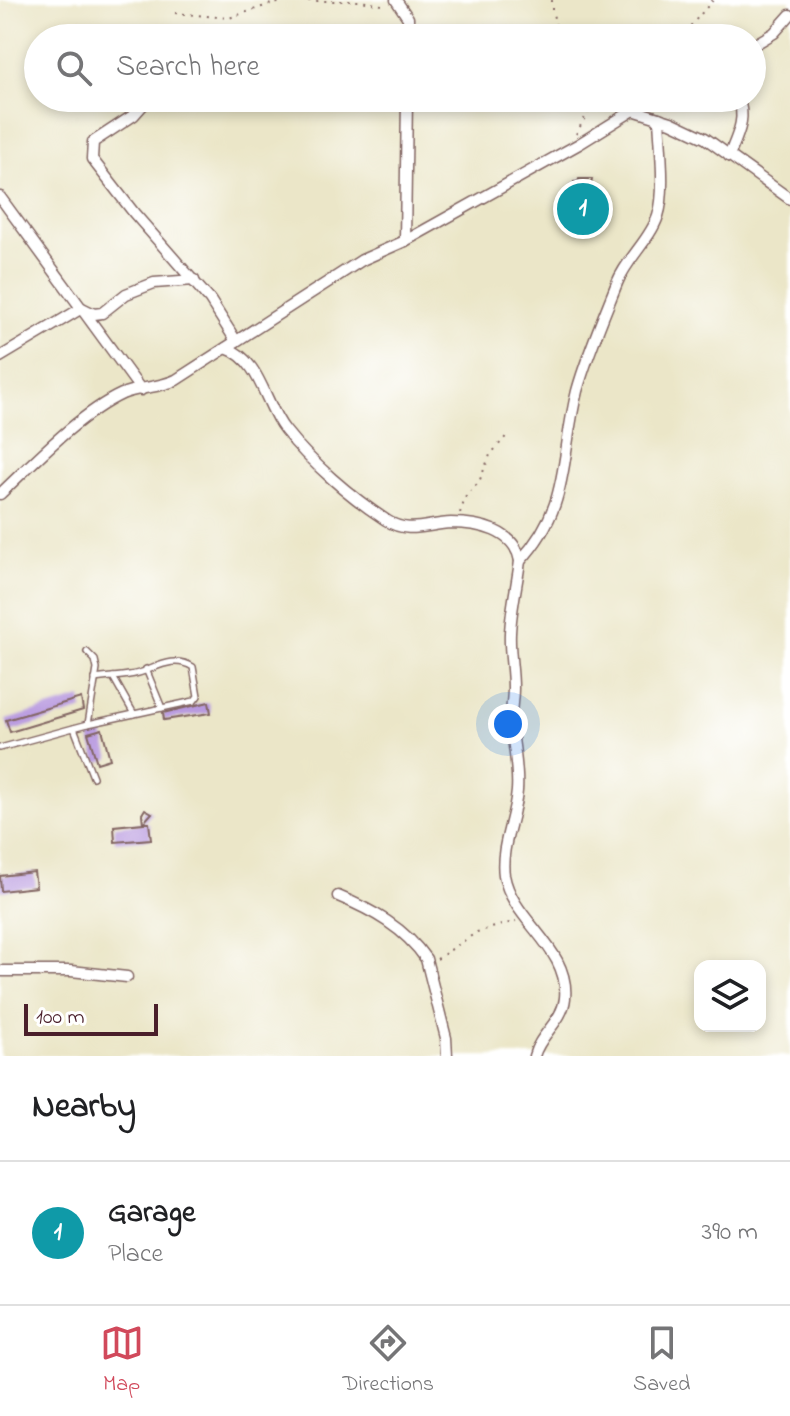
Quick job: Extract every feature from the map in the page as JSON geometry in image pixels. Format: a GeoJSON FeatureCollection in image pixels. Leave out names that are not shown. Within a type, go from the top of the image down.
{"type":"FeatureCollection","features":[{"type":"Feature","properties":{"kind":"street"},"geometry":{"type":"LineString","coordinates":[[396,0],[409,24]]}},
{"type":"Feature","properties":{"kind":"street"},"geometry":{"type":"LineString","coordinates":[[766,38],[790,15]]}},
{"type":"Feature","properties":{"kind":"street"},"geometry":{"type":"LineString","coordinates":[[137,112],[93,142],[91,154],[134,213],[194,280],[236,341]]}},
{"type":"Feature","properties":{"kind":"street"},"geometry":{"type":"LineString","coordinates":[[405,241],[407,112]]}},
{"type":"Feature","properties":{"kind":"street"},"geometry":{"type":"LineString","coordinates":[[0,494],[58,439],[125,393],[176,380],[362,260],[405,241],[579,144],[630,112]]}},
{"type":"Feature","properties":{"kind":"street"},"geometry":{"type":"LineString","coordinates":[[640,112],[697,134],[790,199]]}},
{"type":"Feature","properties":{"kind":"street"},"geometry":{"type":"LineString","coordinates":[[729,156],[743,117],[742,112]]}},
{"type":"Feature","properties":{"kind":"street"},"geometry":{"type":"LineString","coordinates":[[520,561],[553,514],[566,466],[578,390],[619,278],[658,217],[661,180],[659,118]]}},
{"type":"Feature","properties":{"kind":"street"},"geometry":{"type":"LineString","coordinates":[[0,197],[141,390]]}},
{"type":"Feature","properties":{"kind":"street"},"geometry":{"type":"LineString","coordinates":[[82,308],[99,314],[126,294],[154,283],[194,280]]}},
{"type":"Feature","properties":{"kind":"street"},"geometry":{"type":"LineString","coordinates":[[0,357],[82,308]]}},
{"type":"Feature","properties":{"kind":"street"},"geometry":{"type":"LineString","coordinates":[[226,348],[235,351],[253,369],[273,411],[295,442],[389,523],[410,529],[453,523],[487,528],[507,536],[518,551],[520,561],[510,631],[511,721],[517,791],[504,855],[504,873],[508,889],[523,915],[545,941],[558,963],[565,986],[561,1012],[538,1044],[534,1056]]}},
{"type":"Feature","properties":{"kind":"street"},"geometry":{"type":"LineString","coordinates":[[338,896],[387,920],[420,950],[428,968],[446,1038],[447,1056]]}},
{"type":"Feature","properties":{"kind":"street"},"geometry":{"type":"LineString","coordinates":[[0,971],[71,971],[127,977]]}},
{"type":"Feature","properties":{"kind":"lane"},"geometry":{"type":"LineString","coordinates":[[87,652],[97,665],[88,724]]}},
{"type":"Feature","properties":{"kind":"lane"},"geometry":{"type":"LineString","coordinates":[[0,748],[196,699],[198,689],[193,667],[175,662],[128,676],[95,679]]}},
{"type":"Feature","properties":{"kind":"lane"},"geometry":{"type":"LineString","coordinates":[[146,669],[162,708]]}},
{"type":"Feature","properties":{"kind":"lane"},"geometry":{"type":"LineString","coordinates":[[113,676],[134,714]]}},
{"type":"Feature","properties":{"kind":"lane"},"geometry":{"type":"LineString","coordinates":[[74,728],[93,777]]}},
{"type":"Feature","properties":{"kind":"path"},"geometry":{"type":"LineString","coordinates":[[552,0],[556,24]]}},
{"type":"Feature","properties":{"kind":"path"},"geometry":{"type":"LineString","coordinates":[[692,24],[713,0]]}},
{"type":"Feature","properties":{"kind":"path"},"geometry":{"type":"LineString","coordinates":[[175,13],[229,18],[271,4],[292,1],[361,1],[405,12]]}},
{"type":"Feature","properties":{"kind":"path"},"geometry":{"type":"LineString","coordinates":[[573,137],[588,112]]}},
{"type":"Feature","properties":{"kind":"path"},"geometry":{"type":"LineString","coordinates":[[453,523],[468,493],[479,482],[490,455],[509,433]]}},
{"type":"Feature","properties":{"kind":"path"},"geometry":{"type":"LineString","coordinates":[[428,968],[450,948],[477,932],[514,922],[523,915]]}},
{"type":"Feature","properties":{"kind":"building"},"geometry":{"type":"Polygon","coordinates":[[[592,179],[588,206],[594,207],[592,215],[572,211],[574,182],[592,179]]]}},
{"type":"Feature","properties":{"kind":"building"},"geometry":{"type":"Polygon","coordinates":[[[81,698],[83,710],[10,732],[6,720],[81,698]]]}},
{"type":"Feature","properties":{"kind":"building"},"geometry":{"type":"Polygon","coordinates":[[[209,702],[211,713],[164,720],[163,713],[209,702]]]}},
{"type":"Feature","properties":{"kind":"building"},"geometry":{"type":"Polygon","coordinates":[[[102,729],[110,759],[97,763],[88,733],[102,729]]]}},
{"type":"Feature","properties":{"kind":"building"},"geometry":{"type":"Polygon","coordinates":[[[145,809],[152,813],[143,823],[142,814],[145,809]]]}},
{"type":"Feature","properties":{"kind":"building"},"geometry":{"type":"Polygon","coordinates":[[[149,823],[151,839],[115,842],[114,826],[149,823]]]}},
{"type":"Feature","properties":{"kind":"building"},"geometry":{"type":"Polygon","coordinates":[[[34,872],[36,887],[1,891],[0,876],[34,872]]]}},
{"type":"Feature","properties":{"kind":"place","name":"Garage"},"geometry":{"type":"Point","coordinates":[583,209]}}]}
